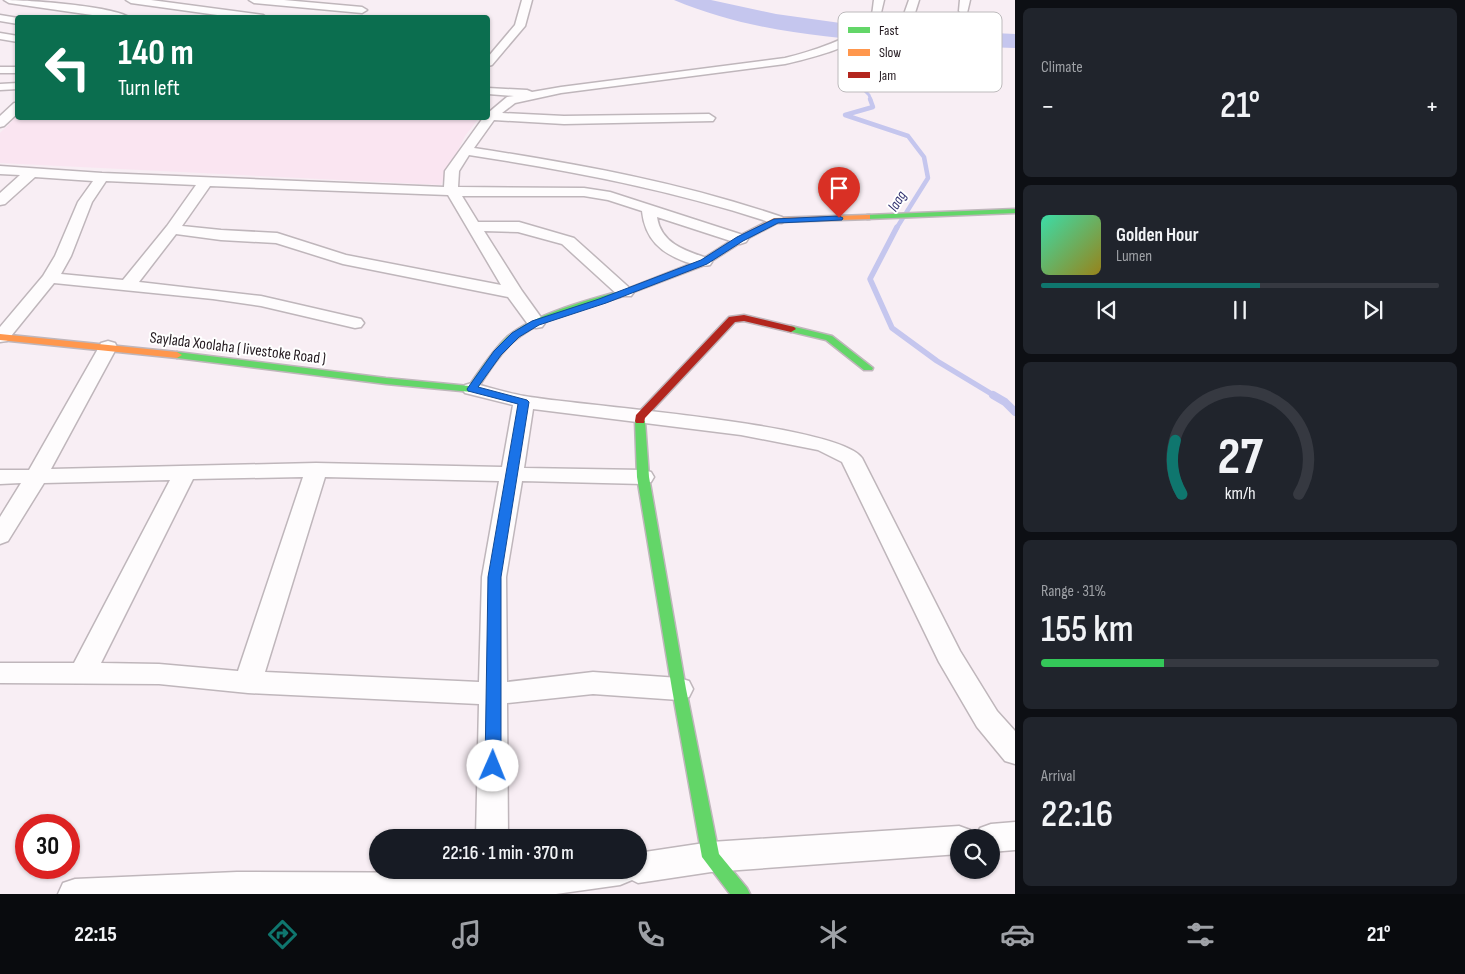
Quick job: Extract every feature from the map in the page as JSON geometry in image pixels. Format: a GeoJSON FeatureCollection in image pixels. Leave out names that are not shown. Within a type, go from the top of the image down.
{"type":"FeatureCollection","features":[{"type":"Feature","properties":{"kind":"street"},"geometry":{"type":"LineString","coordinates":[[9,0],[103,15]]}},
{"type":"Feature","properties":{"kind":"street"},"geometry":{"type":"LineString","coordinates":[[110,15],[120,4],[130,0],[250,15]]}},
{"type":"Feature","properties":{"kind":"street"},"geometry":{"type":"LineString","coordinates":[[254,0],[366,7],[354,15]]}},
{"type":"Feature","properties":{"kind":"street"},"geometry":{"type":"LineString","coordinates":[[231,12],[259,0]]}},
{"type":"Feature","properties":{"kind":"street"},"geometry":{"type":"LineString","coordinates":[[490,61],[520,26],[527,0]]}},
{"type":"Feature","properties":{"kind":"street"},"geometry":{"type":"LineString","coordinates":[[910,12],[914,0]]}},
{"type":"Feature","properties":{"kind":"street"},"geometry":{"type":"LineString","coordinates":[[964,10],[965,0]]}},
{"type":"Feature","properties":{"kind":"street"},"geometry":{"type":"LineString","coordinates":[[204,15],[215,10]]}},
{"type":"Feature","properties":{"kind":"street"},"geometry":{"type":"LineString","coordinates":[[0,18],[15,20]]}},
{"type":"Feature","properties":{"kind":"street"},"geometry":{"type":"LineString","coordinates":[[0,37],[15,39]]}},
{"type":"Feature","properties":{"kind":"street"},"geometry":{"type":"LineString","coordinates":[[490,116],[511,100],[536,94],[666,75],[785,61],[815,54],[838,45]]}},
{"type":"Feature","properties":{"kind":"street"},"geometry":{"type":"LineString","coordinates":[[0,70],[15,70]]}},
{"type":"Feature","properties":{"kind":"street"},"geometry":{"type":"LineString","coordinates":[[0,87],[15,86]]}},
{"type":"Feature","properties":{"kind":"street"},"geometry":{"type":"LineString","coordinates":[[490,91],[536,94]]}},
{"type":"Feature","properties":{"kind":"street"},"geometry":{"type":"LineString","coordinates":[[0,109],[15,108]]}},
{"type":"Feature","properties":{"kind":"street"},"geometry":{"type":"LineString","coordinates":[[0,124],[15,109]]}},
{"type":"Feature","properties":{"kind":"street"},"geometry":{"type":"LineString","coordinates":[[490,116],[564,120],[709,118]]}},
{"type":"Feature","properties":{"kind":"street"},"geometry":{"type":"LineString","coordinates":[[487,120],[452,171],[451,189],[514,293],[536,323]]}},
{"type":"Feature","properties":{"kind":"street"},"geometry":{"type":"LineString","coordinates":[[480,130],[498,131]]}},
{"type":"Feature","properties":{"kind":"street"},"geometry":{"type":"LineString","coordinates":[[467,151],[567,167],[698,195],[776,220],[1015,212]]}},
{"type":"Feature","properties":{"kind":"street"},"geometry":{"type":"LineString","coordinates":[[0,170],[102,177],[451,189],[498,193],[584,192],[610,196],[740,239]]}},
{"type":"Feature","properties":{"kind":"street"},"geometry":{"type":"LineString","coordinates":[[0,201],[32,172]]}},
{"type":"Feature","properties":{"kind":"street"},"geometry":{"type":"LineString","coordinates":[[0,337],[50,278],[63,256],[86,202],[102,177]]}},
{"type":"Feature","properties":{"kind":"street"},"geometry":{"type":"LineString","coordinates":[[127,286],[172,229],[206,181]]}},
{"type":"Feature","properties":{"kind":"street"},"geometry":{"type":"LineString","coordinates":[[649,210],[650,224],[659,241],[678,255],[704,262]]}},
{"type":"Feature","properties":{"kind":"street"},"geometry":{"type":"LineString","coordinates":[[776,220],[740,239],[704,262],[536,323],[515,335],[498,353],[472,389],[524,402],[741,429],[822,445],[852,458],[949,655],[987,720],[1015,752]]}},
{"type":"Feature","properties":{"kind":"street"},"geometry":{"type":"LineString","coordinates":[[473,226],[518,227],[568,241],[625,292]]}},
{"type":"Feature","properties":{"kind":"street"},"geometry":{"type":"LineString","coordinates":[[172,229],[221,235],[277,238],[343,259],[514,293]]}},
{"type":"Feature","properties":{"kind":"street"},"geometry":{"type":"LineString","coordinates":[[50,278],[261,301],[356,323]]}},
{"type":"Feature","properties":{"kind":"street"},"geometry":{"type":"LineString","coordinates":[[741,894],[711,857],[679,688],[643,477],[640,417],[732,319],[744,318],[829,338],[868,368]]}},
{"type":"Feature","properties":{"kind":"street","name":"Saylada Xoolaha ( livestoke Road )"},"geometry":{"type":"LineString","coordinates":[[0,337],[108,347],[376,380],[472,389]]}},
{"type":"Feature","properties":{"kind":"street"},"geometry":{"type":"LineString","coordinates":[[0,536],[108,347]]}},
{"type":"Feature","properties":{"kind":"street"},"geometry":{"type":"LineString","coordinates":[[492,829],[494,577],[524,402]]}},
{"type":"Feature","properties":{"kind":"street"},"geometry":{"type":"LineString","coordinates":[[0,476],[316,470],[643,477]]}},
{"type":"Feature","properties":{"kind":"street"},"geometry":{"type":"LineString","coordinates":[[248,682],[316,470]]}},
{"type":"Feature","properties":{"kind":"street"},"geometry":{"type":"LineString","coordinates":[[82,674],[186,473]]}},
{"type":"Feature","properties":{"kind":"street"},"geometry":{"type":"LineString","coordinates":[[0,673],[160,674],[248,682],[494,694],[593,683],[679,688]]}},
{"type":"Feature","properties":{"kind":"street"},"geometry":{"type":"LineString","coordinates":[[1000,837],[1015,836]]}},
{"type":"Feature","properties":{"kind":"street"},"geometry":{"type":"LineString","coordinates":[[647,867],[711,857],[950,841]]}},
{"type":"Feature","properties":{"kind":"street"},"geometry":{"type":"LineString","coordinates":[[75,894],[491,884],[537,879]]}},
{"type":"Feature","properties":{"kind":"shaded area"},"geometry":{"type":"Polygon","coordinates":[[[15,118],[15,120],[477,120],[465,136],[441,185],[0,163],[0,133],[15,118]]]}},
{"type":"Feature","properties":{"kind":"water"},"geometry":{"type":"Polygon","coordinates":[[[674,0],[711,0],[776,14],[838,23],[838,37],[753,25],[700,10],[674,0]]]}},
{"type":"Feature","properties":{"kind":"water"},"geometry":{"type":"Polygon","coordinates":[[[1002,33],[1015,34],[1015,48],[1002,48],[1002,33]]]}},
{"type":"Feature","properties":{"kind":"waterway","name":"laag"},"geometry":{"type":"LineString","coordinates":[[866,92],[871,100]]}},
{"type":"Feature","properties":{"kind":"waterway","name":"laag"},"geometry":{"type":"LineString","coordinates":[[870,99],[873,107],[845,115],[908,136],[924,157],[928,178],[896,229]]}},
{"type":"Feature","properties":{"kind":"waterway","name":"laag"},"geometry":{"type":"LineString","coordinates":[[897,227],[870,279],[892,328],[937,361],[995,396]]}},
{"type":"Feature","properties":{"kind":"waterway","name":"laag"},"geometry":{"type":"LineString","coordinates":[[993,395],[1005,402],[1015,412]]}},
{"type":"Feature","properties":{"kind":"traffic: fast"},"geometry":{"type":"LineString","coordinates":[[867,217],[1015,211]]}},
{"type":"Feature","properties":{"kind":"traffic: fast"},"geometry":{"type":"LineString","coordinates":[[177,355],[386,381],[472,389],[498,353],[516,335],[551,317],[617,295]]}},
{"type":"Feature","properties":{"kind":"traffic: fast"},"geometry":{"type":"LineString","coordinates":[[791,329],[829,338],[868,368]]}},
{"type":"Feature","properties":{"kind":"traffic: fast"},"geometry":{"type":"LineString","coordinates":[[640,421],[643,477],[679,689],[711,857],[741,894]]}},
{"type":"Feature","properties":{"kind":"traffic: slow"},"geometry":{"type":"LineString","coordinates":[[617,295],[704,262],[740,239],[777,220],[867,217]]}},
{"type":"Feature","properties":{"kind":"traffic: slow"},"geometry":{"type":"LineString","coordinates":[[0,337],[177,355]]}},
{"type":"Feature","properties":{"kind":"traffic: jam"},"geometry":{"type":"LineString","coordinates":[[640,421],[640,417],[732,319],[744,318],[791,329]]}},
{"type":"Feature","properties":{"kind":"route"},"geometry":{"type":"LineString","coordinates":[[493,766],[494,577],[524,402],[472,389],[498,353],[515,335],[536,323],[602,301],[704,262],[740,239],[776,220],[839,218]]}}]}
